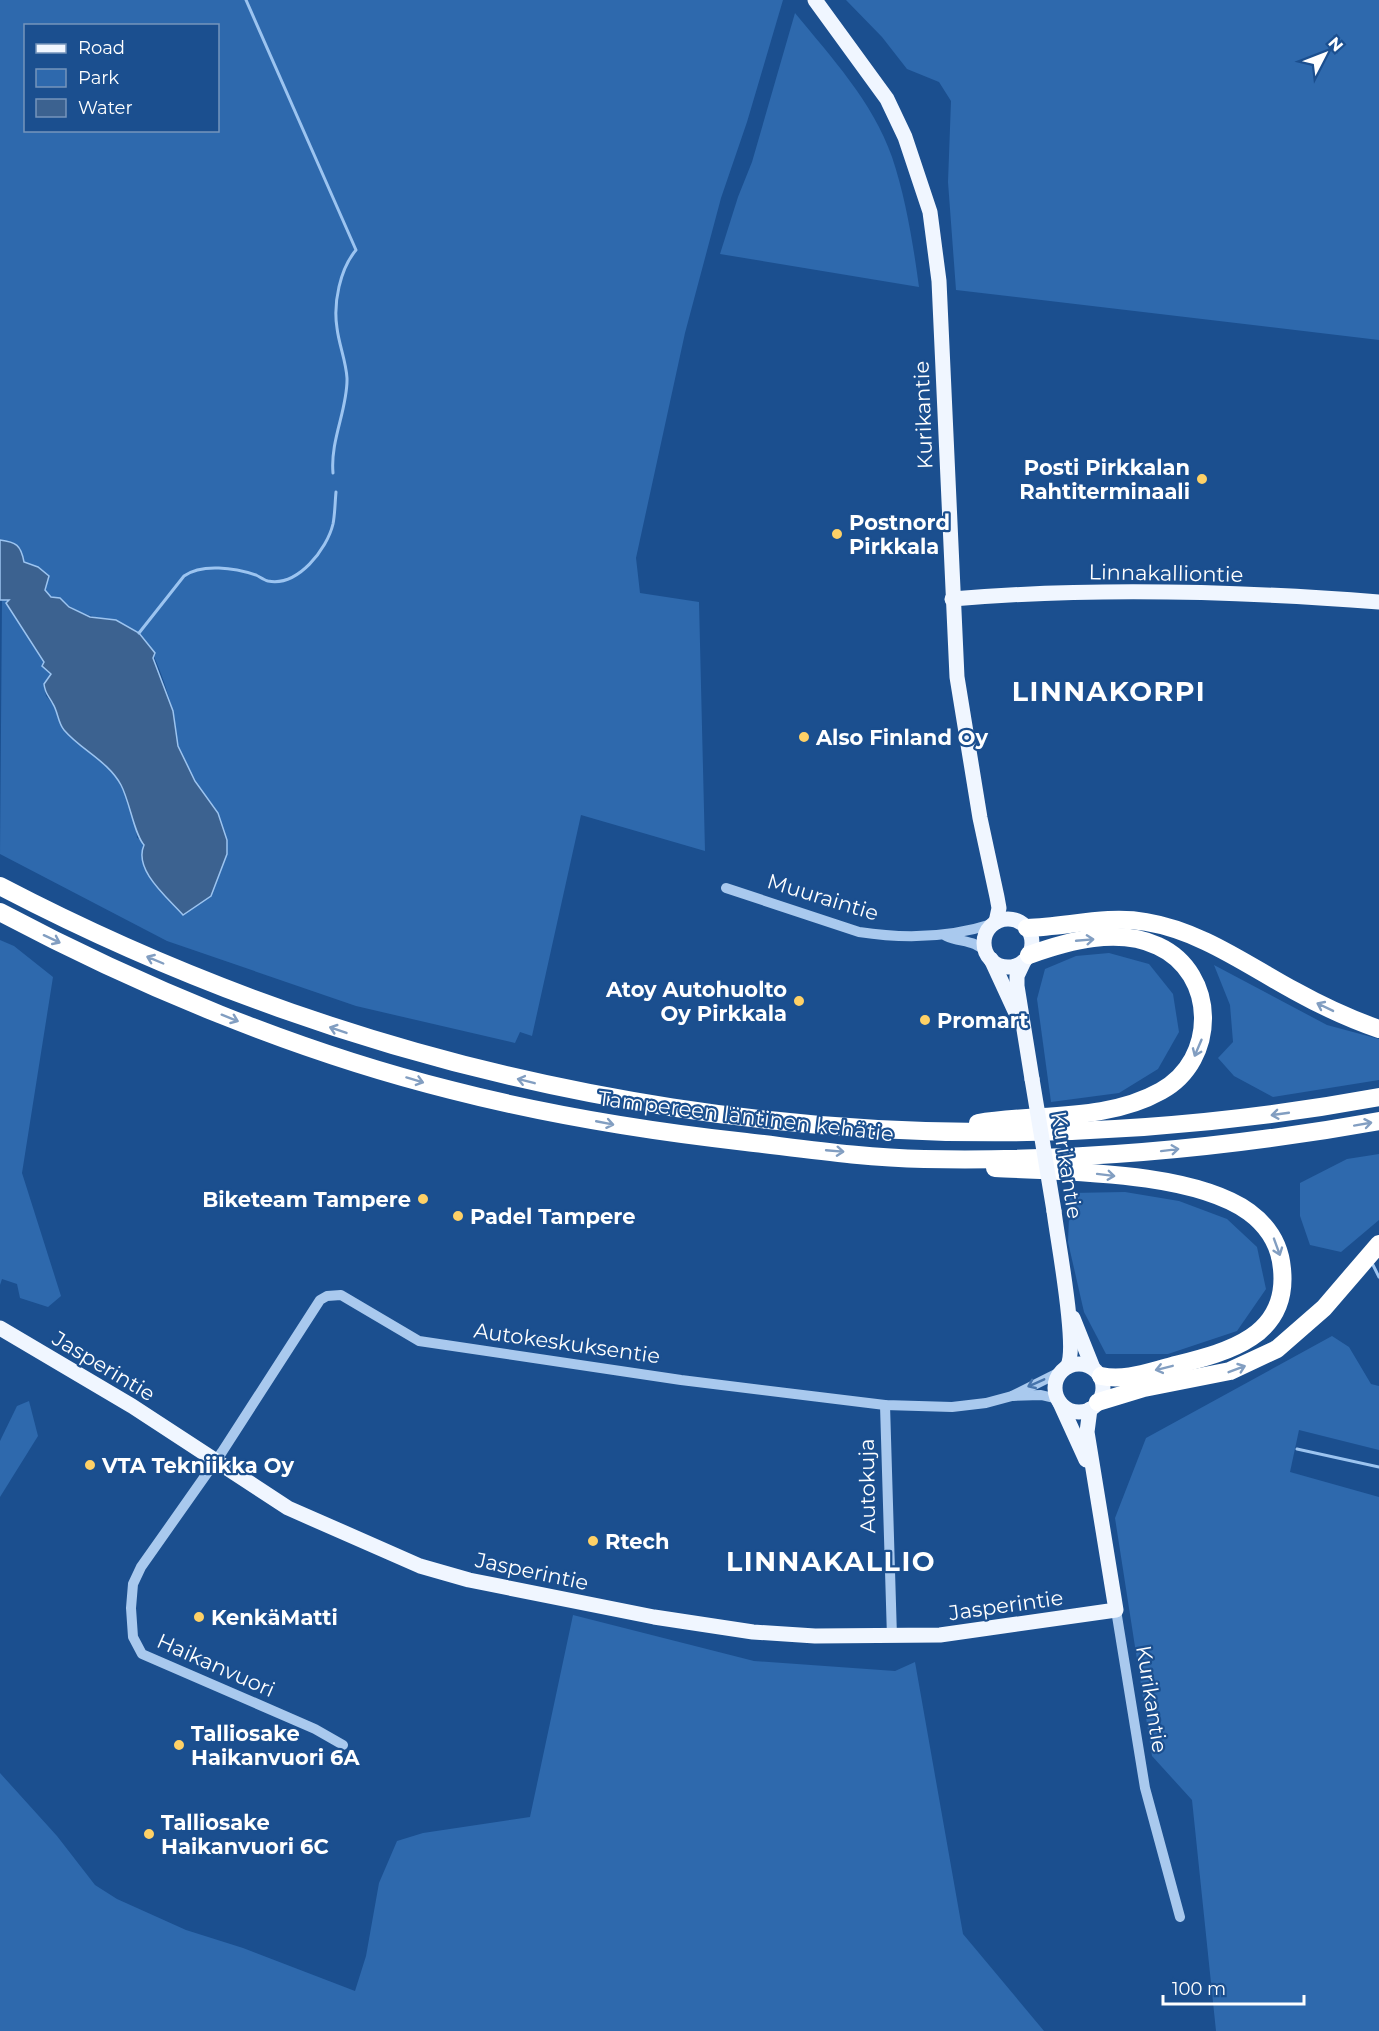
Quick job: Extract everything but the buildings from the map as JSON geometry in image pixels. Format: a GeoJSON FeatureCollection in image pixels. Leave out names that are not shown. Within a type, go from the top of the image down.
{"type":"FeatureCollection","features":[{"type":"Feature","properties":{"kind":"highway","name":"Tampereen läntinen kehätie"},"geometry":{"type":"LineString","coordinates":[[0,886],[103,938],[256,1001],[353,1035],[437,1060],[615,1100],[783,1121],[993,1134],[1162,1126],[1278,1114],[1379,1098]]}},
{"type":"Feature","properties":{"kind":"highway","name":"Tampereen läntinen kehätie"},"geometry":{"type":"LineString","coordinates":[[0,912],[168,993],[242,1022],[449,1090],[558,1114],[677,1134],[922,1159],[1152,1152],[1258,1140],[1379,1121]]}},
{"type":"Feature","properties":{"kind":"highway"},"geometry":{"type":"LineString","coordinates":[[1024,926],[1128,920],[1165,926],[1211,943],[1330,1010],[1379,1029]]}},
{"type":"Feature","properties":{"kind":"highway"},"geometry":{"type":"LineString","coordinates":[[936,1131],[988,1122],[1055,1117],[1150,1097],[1174,1083],[1199,1047],[1204,1023],[1198,989],[1179,960],[1159,946],[1132,939],[1074,941],[1026,958]]}},
{"type":"Feature","properties":{"kind":"highway"},"geometry":{"type":"LineString","coordinates":[[922,1159],[976,1167],[1098,1174],[1184,1186],[1233,1202],[1248,1212],[1268,1231],[1279,1251],[1282,1285],[1274,1310],[1266,1323],[1251,1338],[1214,1356],[1127,1377],[1097,1372]]}},
{"type":"Feature","properties":{"kind":"highway"},"geometry":{"type":"LineString","coordinates":[[1094,1405],[1144,1388],[1230,1371],[1268,1354],[1289,1341],[1324,1308],[1379,1244]]}},
{"type":"Feature","properties":{"kind":"main road","name":"Kurikantie"},"geometry":{"type":"LineString","coordinates":[[815,0],[887,99],[904,137],[930,212],[939,281],[952,599],[962,715],[999,908],[994,923]]}},
{"type":"Feature","properties":{"kind":"main road","name":"Linnakalliontie"},"geometry":{"type":"LineString","coordinates":[[952,599],[1067,593],[1273,595],[1379,602]]}},
{"type":"Feature","properties":{"kind":"main road","name":"Kurikantie"},"geometry":{"type":"LineString","coordinates":[[990,858],[1008,902],[1024,926]]}},
{"type":"Feature","properties":{"kind":"main road"},"geometry":{"type":"LineString","coordinates":[[1011,919],[1024,926],[1032,939],[1026,958],[1003,967],[989,956],[985,938],[994,923],[1011,919]]}},
{"type":"Feature","properties":{"kind":"main road","name":"Kurikantie"},"geometry":{"type":"LineString","coordinates":[[989,956],[1022,1027]]}},
{"type":"Feature","properties":{"kind":"main road","name":"Kurikantie"},"geometry":{"type":"LineString","coordinates":[[1026,958],[1017,976],[1022,1027],[1054,1211],[1068,1311],[1071,1361],[1064,1369]]}},
{"type":"Feature","properties":{"kind":"main road","name":"Kurikantie"},"geometry":{"type":"LineString","coordinates":[[1068,1311],[1074,1319],[1097,1372]]}},
{"type":"Feature","properties":{"kind":"main road","name":"Jasperintie"},"geometry":{"type":"LineString","coordinates":[[0,1328],[132,1406],[288,1508],[420,1566],[470,1580],[638,1614],[753,1632],[815,1636],[940,1635],[1116,1610]]}},
{"type":"Feature","properties":{"kind":"main road"},"geometry":{"type":"LineString","coordinates":[[1080,1364],[1097,1372],[1103,1389],[1094,1405],[1074,1411],[1059,1401],[1055,1384],[1064,1369],[1080,1364]]}},
{"type":"Feature","properties":{"kind":"main road","name":"Kurikantie"},"geometry":{"type":"LineString","coordinates":[[1059,1401],[1096,1484]]}},
{"type":"Feature","properties":{"kind":"main road","name":"Kurikantie"},"geometry":{"type":"LineString","coordinates":[[1094,1405],[1088,1432],[1116,1610]]}},
{"type":"Feature","properties":{"kind":"street","name":"Muuraintie"},"geometry":{"type":"LineString","coordinates":[[726,888],[859,932],[914,937],[946,936],[994,923]]}},
{"type":"Feature","properties":{"kind":"street","name":"Muuraintie"},"geometry":{"type":"LineString","coordinates":[[946,936],[974,943],[989,956]]}},
{"type":"Feature","properties":{"kind":"street","name":"Autokeskuksentie"},"geometry":{"type":"LineString","coordinates":[[215,1461],[320,1300],[327,1296],[341,1295],[419,1341],[779,1393],[885,1405],[952,1407],[1012,1396],[1041,1395],[1059,1401]]}},
{"type":"Feature","properties":{"kind":"street","name":"Autokeskuksentie"},"geometry":{"type":"LineString","coordinates":[[1012,1396],[1064,1369]]}},
{"type":"Feature","properties":{"kind":"street","name":"Autokuja"},"geometry":{"type":"LineString","coordinates":[[885,1405],[892,1637]]}},
{"type":"Feature","properties":{"kind":"street","name":"Haikanvuori"},"geometry":{"type":"LineString","coordinates":[[215,1461],[152,1551],[134,1584],[131,1608],[136,1647],[142,1654],[162,1665],[315,1729],[343,1745]]}},
{"type":"Feature","properties":{"kind":"street","name":"Kurikantie"},"geometry":{"type":"LineString","coordinates":[[1116,1610],[1144,1788],[1180,1917]]}},
{"type":"Feature","properties":{"kind":"green space"},"geometry":{"type":"Polygon","coordinates":[[[0,0],[783,0],[747,122],[721,198],[685,333],[636,558],[640,593],[699,602],[705,851],[581,815],[532,1036],[520,1032],[515,1043],[356,1006],[167,941],[0,854],[2,598],[9,600],[51,674],[44,684],[46,696],[53,704],[62,729],[108,768],[121,784],[135,818],[137,838],[227,854],[221,824],[179,748],[168,693],[144,638],[128,628],[78,611],[60,598],[51,597],[45,590],[38,567],[24,562],[17,545],[0,540],[0,0]]]}},
{"type":"Feature","properties":{"kind":"green space"},"geometry":{"type":"Polygon","coordinates":[[[846,0],[1379,0],[1379,340],[956,290],[948,182],[951,101],[939,82],[907,69],[882,37],[846,0]]]}},
{"type":"Feature","properties":{"kind":"green space"},"geometry":{"type":"Polygon","coordinates":[[[795,13],[850,81],[874,117],[884,137],[905,205],[919,287],[720,254],[752,162],[795,13]]]}},
{"type":"Feature","properties":{"kind":"green space"},"geometry":{"type":"Polygon","coordinates":[[[0,940],[14,946],[53,977],[22,1173],[61,1296],[48,1307],[20,1298],[17,1284],[2,1279],[0,1285],[0,940]]]}},
{"type":"Feature","properties":{"kind":"green space"},"geometry":{"type":"Polygon","coordinates":[[[1109,953],[1149,964],[1173,994],[1179,1032],[1158,1069],[1119,1093],[1051,1102],[1037,999],[1045,969],[1076,956],[1109,953]]]}},
{"type":"Feature","properties":{"kind":"green space"},"geometry":{"type":"Polygon","coordinates":[[[1214,965],[1327,1025],[1379,1039],[1379,1080],[1273,1097],[1234,1076],[1218,1058],[1233,1042],[1230,1005],[1214,965]]]}},
{"type":"Feature","properties":{"kind":"green space"},"geometry":{"type":"Polygon","coordinates":[[[1379,1154],[1379,1220],[1341,1252],[1310,1245],[1300,1216],[1300,1183],[1347,1159],[1379,1154]]]}},
{"type":"Feature","properties":{"kind":"green space"},"geometry":{"type":"Polygon","coordinates":[[[1125,1192],[1179,1201],[1227,1219],[1257,1247],[1266,1289],[1237,1331],[1168,1354],[1106,1354],[1084,1312],[1068,1242],[1070,1193],[1125,1192]]]}},
{"type":"Feature","properties":{"kind":"green space"},"geometry":{"type":"Polygon","coordinates":[[[1332,1336],[1349,1347],[1371,1384],[1379,1386],[1379,1450],[1299,1430],[1290,1472],[1379,1497],[1379,2031],[1216,2031],[1192,1800],[1152,1756],[1115,1518],[1146,1438],[1332,1336]]]}},
{"type":"Feature","properties":{"kind":"green space"},"geometry":{"type":"Polygon","coordinates":[[[29,1401],[38,1436],[0,1497],[0,1441],[17,1406],[29,1401]]]}},
{"type":"Feature","properties":{"kind":"green space"},"geometry":{"type":"Polygon","coordinates":[[[573,1615],[754,1661],[895,1671],[915,1662],[963,1934],[1044,2031],[0,2031],[0,1773],[57,1836],[95,1885],[117,1899],[186,1930],[243,1948],[355,1991],[366,1956],[379,1883],[397,1841],[423,1833],[530,1817],[573,1615]]]}},
{"type":"Feature","properties":{"kind":"water"},"geometry":{"type":"Polygon","coordinates":[[[0,540],[17,545],[24,562],[38,567],[49,576],[45,590],[51,597],[60,598],[69,607],[90,617],[116,620],[139,633],[155,653],[153,658],[173,711],[178,746],[195,781],[218,813],[227,840],[227,854],[211,896],[183,915],[161,892],[143,864],[144,845],[137,833],[127,800],[116,777],[102,762],[71,737],[60,724],[44,684],[51,674],[42,666],[44,662],[6,603],[9,600],[0,600],[0,540]]]}},
{"type":"Feature","properties":{"kind":"waterway"},"geometry":{"type":"LineString","coordinates":[[246,0],[356,250],[342,276],[337,297],[337,328],[345,365],[347,389],[334,448],[333,473]]}},
{"type":"Feature","properties":{"kind":"waterway"},"geometry":{"type":"LineString","coordinates":[[139,633],[184,576],[191,572],[209,568],[238,570],[268,581],[290,578],[300,572],[318,555],[330,534],[334,520],[336,492]]}},
{"type":"Feature","properties":{"kind":"waterway"},"geometry":{"type":"LineString","coordinates":[[1373,1265],[1379,1277]]}},
{"type":"Feature","properties":{"kind":"waterway"},"geometry":{"type":"LineString","coordinates":[[1297,1449],[1379,1467]]}},
{"type":"Feature","properties":{"kind":"place","name":"Posti Pirkkalan Rahtiterminaali"},"geometry":{"type":"Point","coordinates":[1202,479]}},
{"type":"Feature","properties":{"kind":"place","name":"Postnord Pirkkala"},"geometry":{"type":"Point","coordinates":[837,534]}},
{"type":"Feature","properties":{"kind":"place","name":"Also Finland Oy"},"geometry":{"type":"Point","coordinates":[804,737]}},
{"type":"Feature","properties":{"kind":"place","name":"Atoy Autohuolto Oy Pirkkala"},"geometry":{"type":"Point","coordinates":[799,1001]}},
{"type":"Feature","properties":{"kind":"place","name":"Promart"},"geometry":{"type":"Point","coordinates":[925,1020]}},
{"type":"Feature","properties":{"kind":"place","name":"Biketeam Tampere"},"geometry":{"type":"Point","coordinates":[423,1199]}},
{"type":"Feature","properties":{"kind":"place","name":"Padel Tampere"},"geometry":{"type":"Point","coordinates":[458,1216]}},
{"type":"Feature","properties":{"kind":"place","name":"VTA Tekniikka Oy"},"geometry":{"type":"Point","coordinates":[90,1465]}},
{"type":"Feature","properties":{"kind":"place","name":"Rtech"},"geometry":{"type":"Point","coordinates":[593,1541]}},
{"type":"Feature","properties":{"kind":"place","name":"KenkäMatti"},"geometry":{"type":"Point","coordinates":[199,1617]}},
{"type":"Feature","properties":{"kind":"place","name":"Talliosake Haikanvuori 6A"},"geometry":{"type":"Point","coordinates":[179,1745]}},
{"type":"Feature","properties":{"kind":"place","name":"Talliosake Haikanvuori 6C"},"geometry":{"type":"Point","coordinates":[149,1834]}},
{"type":"Feature","properties":{"kind":"district","name":"LINNAKORPI"},"geometry":{"type":"Point","coordinates":[1109,691]}},
{"type":"Feature","properties":{"kind":"district","name":"LINNAKALLIO"},"geometry":{"type":"Point","coordinates":[831,1561]}}]}
